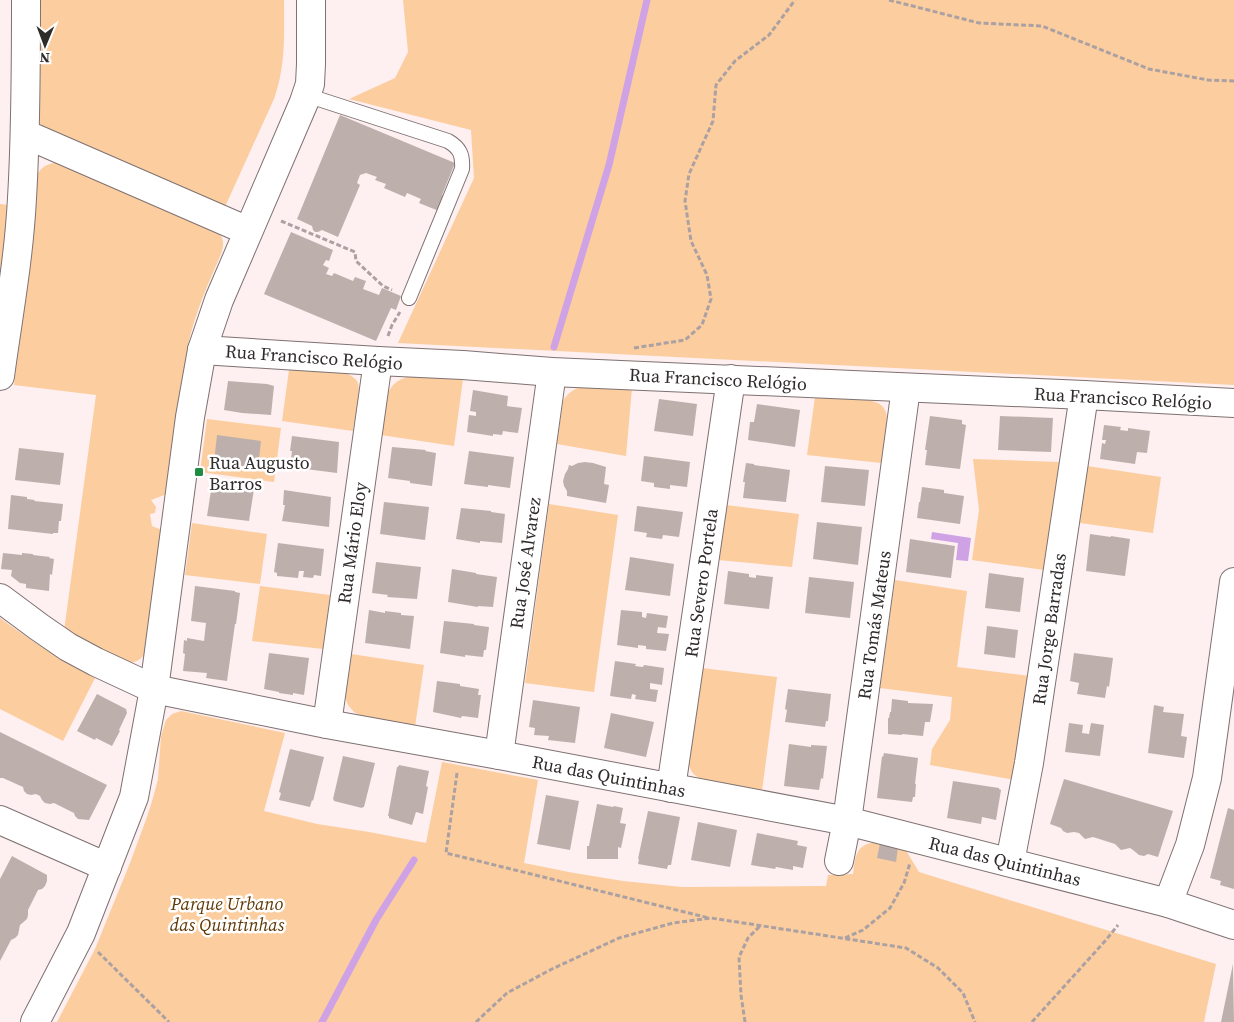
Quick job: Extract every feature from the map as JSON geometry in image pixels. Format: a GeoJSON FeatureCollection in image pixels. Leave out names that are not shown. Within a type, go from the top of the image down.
{"type":"FeatureCollection","features":[{"type":"Feature","properties":{"kind":"street"},"geometry":{"type":"LineString","coordinates":[[0,376],[15,273],[22,200],[25,134],[26,0]]}},
{"type":"Feature","properties":{"kind":"street"},"geometry":{"type":"LineString","coordinates":[[35,1022],[81,933],[134,797],[154,689],[190,417],[202,350],[219,300],[310,84],[312,0]]}},
{"type":"Feature","properties":{"kind":"street"},"geometry":{"type":"LineString","coordinates":[[25,134],[253,221]]}},
{"type":"Feature","properties":{"kind":"street","name":"Rua Francisco Relógio"},"geometry":{"type":"LineString","coordinates":[[202,350],[378,362],[463,364],[552,372],[1084,395],[1234,404]]}},
{"type":"Feature","properties":{"kind":"street","name":"Rua Mário Eloy"},"geometry":{"type":"LineString","coordinates":[[327,724],[378,362]]}},
{"type":"Feature","properties":{"kind":"street","name":"Rua José Alvarez"},"geometry":{"type":"LineString","coordinates":[[499,755],[552,372]]}},
{"type":"Feature","properties":{"kind":"street","name":"Rua Severo Portela"},"geometry":{"type":"LineString","coordinates":[[671,788],[731,379]]}},
{"type":"Feature","properties":{"kind":"street","name":"Rua Tomás Mateus"},"geometry":{"type":"LineString","coordinates":[[839,861],[847,821],[906,388]]}},
{"type":"Feature","properties":{"kind":"street","name":"Rua Jorge Barradas"},"geometry":{"type":"LineString","coordinates":[[1010,862],[1029,763],[1084,395]]}},
{"type":"Feature","properties":{"kind":"street"},"geometry":{"type":"LineString","coordinates":[[1168,903],[1190,845],[1206,778],[1234,582]]}},
{"type":"Feature","properties":{"kind":"street","name":"Rua das Quintinhas"},"geometry":{"type":"LineString","coordinates":[[0,598],[39,628],[68,646],[104,666],[154,689],[327,724],[847,821],[1168,903],[1234,925]]}},
{"type":"Feature","properties":{"kind":"street"},"geometry":{"type":"LineString","coordinates":[[0,820],[107,867]]}},
{"type":"Feature","properties":{"kind":"lane"},"geometry":{"type":"LineString","coordinates":[[306,95],[448,141],[456,145],[460,152],[462,169],[409,298]]}},
{"type":"Feature","properties":{"kind":"path"},"geometry":{"type":"LineString","coordinates":[[634,348],[685,340],[702,325],[711,299],[707,275],[690,241],[685,201],[689,174],[713,121],[716,85],[735,61],[769,35],[795,0]]}},
{"type":"Feature","properties":{"kind":"path"},"geometry":{"type":"LineString","coordinates":[[889,0],[979,23],[1042,26],[1149,69],[1208,80],[1234,81]]}},
{"type":"Feature","properties":{"kind":"path"},"geometry":{"type":"LineString","coordinates":[[253,221],[354,252],[356,261],[383,286],[409,298],[392,325],[378,362]]}},
{"type":"Feature","properties":{"kind":"path"},"geometry":{"type":"LineString","coordinates":[[457,748],[458,764],[446,853],[711,918],[906,948],[938,968],[962,993],[974,1022]]}},
{"type":"Feature","properties":{"kind":"path"},"geometry":{"type":"LineString","coordinates":[[844,939],[863,930],[890,908],[904,883],[917,839]]}},
{"type":"Feature","properties":{"kind":"path"},"geometry":{"type":"LineString","coordinates":[[476,1022],[507,993],[552,969],[619,938],[673,924],[711,918]]}},
{"type":"Feature","properties":{"kind":"path"},"geometry":{"type":"LineString","coordinates":[[1032,1022],[1106,940],[1118,924]]}},
{"type":"Feature","properties":{"kind":"path"},"geometry":{"type":"LineString","coordinates":[[745,1022],[741,995],[739,957],[748,938],[760,925]]}},
{"type":"Feature","properties":{"kind":"path"},"geometry":{"type":"LineString","coordinates":[[81,933],[169,1022]]}},
{"type":"Feature","properties":{"kind":"green space"},"geometry":{"type":"Polygon","coordinates":[[[36,0],[284,0],[284,50],[278,86],[274,99],[224,209],[48,132],[41,125],[36,116],[36,0]]]}},
{"type":"Feature","properties":{"kind":"green space"},"geometry":{"type":"Polygon","coordinates":[[[403,0],[1234,0],[1234,385],[398,343],[474,178],[471,130],[349,99],[395,78],[408,52],[403,0]]]}},
{"type":"Feature","properties":{"kind":"green space"},"geometry":{"type":"Polygon","coordinates":[[[59,162],[219,232],[223,243],[221,254],[198,310],[188,345],[167,494],[151,500],[156,507],[155,513],[150,514],[152,526],[162,530],[146,643],[150,644],[141,658],[131,663],[126,663],[64,631],[96,395],[14,385],[35,181],[43,167],[59,162]]]}},
{"type":"Feature","properties":{"kind":"green space"},"geometry":{"type":"Polygon","coordinates":[[[0,204],[8,205],[9,227],[0,292],[0,204]]]}},
{"type":"Feature","properties":{"kind":"green space"},"geometry":{"type":"Polygon","coordinates":[[[289,370],[346,373],[354,378],[358,383],[359,392],[353,431],[282,421],[289,370]]]}},
{"type":"Feature","properties":{"kind":"green space"},"geometry":{"type":"Polygon","coordinates":[[[411,376],[463,379],[454,446],[381,435],[384,407],[389,391],[401,379],[411,376]]]}},
{"type":"Feature","properties":{"kind":"green space"},"geometry":{"type":"Polygon","coordinates":[[[586,385],[632,388],[626,456],[557,444],[563,401],[567,395],[586,385]]]}},
{"type":"Feature","properties":{"kind":"green space"},"geometry":{"type":"Polygon","coordinates":[[[815,397],[861,399],[882,406],[886,413],[887,421],[881,463],[807,455],[815,397]]]}},
{"type":"Feature","properties":{"kind":"green space"},"geometry":{"type":"Polygon","coordinates":[[[207,419],[281,428],[274,482],[200,472],[207,419]]]}},
{"type":"Feature","properties":{"kind":"green space"},"geometry":{"type":"Polygon","coordinates":[[[973,459],[1059,462],[1044,570],[972,560],[979,510],[973,459]]]}},
{"type":"Feature","properties":{"kind":"green space"},"geometry":{"type":"Polygon","coordinates":[[[1087,466],[1161,477],[1153,533],[1080,523],[1087,466]]]}},
{"type":"Feature","properties":{"kind":"green space"},"geometry":{"type":"Polygon","coordinates":[[[549,504],[618,515],[594,692],[525,683],[549,504]]]}},
{"type":"Feature","properties":{"kind":"green space"},"geometry":{"type":"Polygon","coordinates":[[[726,505],[799,514],[792,567],[718,560],[726,505]]]}},
{"type":"Feature","properties":{"kind":"green space"},"geometry":{"type":"Polygon","coordinates":[[[192,523],[267,534],[260,584],[185,575],[192,523]]]}},
{"type":"Feature","properties":{"kind":"green space"},"geometry":{"type":"Polygon","coordinates":[[[895,580],[967,591],[957,667],[1030,676],[1015,780],[930,765],[932,749],[950,720],[952,697],[880,688],[895,580]]]}},
{"type":"Feature","properties":{"kind":"green space"},"geometry":{"type":"Polygon","coordinates":[[[260,586],[330,595],[323,649],[252,641],[260,586]]]}},
{"type":"Feature","properties":{"kind":"green space"},"geometry":{"type":"Polygon","coordinates":[[[0,618],[46,650],[95,678],[63,741],[0,709],[0,618]]]}},
{"type":"Feature","properties":{"kind":"green space"},"geometry":{"type":"Polygon","coordinates":[[[351,654],[424,665],[415,727],[363,717],[354,712],[348,705],[345,697],[351,654]]]}},
{"type":"Feature","properties":{"kind":"green space"},"geometry":{"type":"Polygon","coordinates":[[[702,668],[777,677],[762,791],[706,781],[698,778],[691,770],[688,759],[702,668]]]}},
{"type":"Feature","properties":{"kind":"green space","name":"Parque Urbano das Quintinhas"},"geometry":{"type":"Polygon","coordinates":[[[181,711],[285,733],[264,811],[317,824],[426,843],[442,762],[538,780],[524,863],[574,873],[623,881],[682,887],[826,886],[828,875],[853,874],[857,854],[866,845],[878,843],[905,849],[919,872],[1216,964],[1204,1022],[57,1022],[95,949],[147,817],[158,779],[161,736],[166,720],[172,714],[181,711]]]}},
{"type":"Feature","properties":{"kind":"shaded area"},"geometry":{"type":"Polygon","coordinates":[[[932,532],[971,538],[968,561],[956,560],[958,543],[931,539],[932,532]]]}},
{"type":"Feature","properties":{"kind":"building"},"geometry":{"type":"Polygon","coordinates":[[[340,115],[455,163],[442,195],[445,196],[439,211],[419,203],[421,199],[407,193],[405,197],[384,188],[386,184],[375,180],[377,177],[366,173],[360,175],[357,183],[360,185],[338,237],[322,230],[315,232],[312,226],[297,219],[340,115]]]}},
{"type":"Feature","properties":{"kind":"building"},"geometry":{"type":"Polygon","coordinates":[[[291,232],[333,250],[329,261],[326,260],[323,265],[329,268],[326,274],[332,276],[334,273],[353,281],[355,277],[366,281],[363,289],[379,295],[382,288],[401,296],[396,310],[391,308],[376,341],[264,294],[291,232]]]}},
{"type":"Feature","properties":{"kind":"building"},"geometry":{"type":"Polygon","coordinates":[[[228,381],[274,386],[271,415],[224,410],[228,381]]]}},
{"type":"Feature","properties":{"kind":"building"},"geometry":{"type":"Polygon","coordinates":[[[473,390],[508,396],[507,406],[522,408],[518,433],[503,431],[502,435],[493,434],[493,436],[467,432],[469,415],[476,416],[476,412],[470,411],[473,390]]]}},
{"type":"Feature","properties":{"kind":"building"},"geometry":{"type":"Polygon","coordinates":[[[659,399],[697,404],[693,436],[654,431],[659,399]]]}},
{"type":"Feature","properties":{"kind":"building"},"geometry":{"type":"Polygon","coordinates":[[[757,404],[800,410],[795,447],[748,440],[750,422],[754,422],[757,404]]]}},
{"type":"Feature","properties":{"kind":"building"},"geometry":{"type":"Polygon","coordinates":[[[930,416],[962,420],[962,424],[966,425],[960,469],[925,465],[927,450],[925,450],[930,416]]]}},
{"type":"Feature","properties":{"kind":"building"},"geometry":{"type":"Polygon","coordinates":[[[1000,416],[1053,418],[1051,452],[998,450],[1000,416]]]}},
{"type":"Feature","properties":{"kind":"building"},"geometry":{"type":"Polygon","coordinates":[[[1104,425],[1121,427],[1120,430],[1128,431],[1128,428],[1150,431],[1147,453],[1137,452],[1135,464],[1100,459],[1102,443],[1105,444],[1106,440],[1102,440],[1104,425]]]}},
{"type":"Feature","properties":{"kind":"building"},"geometry":{"type":"Polygon","coordinates":[[[217,435],[261,441],[258,468],[214,462],[217,435]]]}},
{"type":"Feature","properties":{"kind":"building"},"geometry":{"type":"Polygon","coordinates":[[[292,436],[339,442],[337,473],[290,467],[292,436]]]}},
{"type":"Feature","properties":{"kind":"building"},"geometry":{"type":"Polygon","coordinates":[[[392,447],[426,450],[436,453],[432,486],[388,478],[392,447]]]}},
{"type":"Feature","properties":{"kind":"building"},"geometry":{"type":"Polygon","coordinates":[[[19,448],[64,453],[60,485],[15,480],[19,448]]]}},
{"type":"Feature","properties":{"kind":"building"},"geometry":{"type":"Polygon","coordinates":[[[469,451],[514,457],[510,488],[464,484],[469,451]]]}},
{"type":"Feature","properties":{"kind":"building"},"geometry":{"type":"Polygon","coordinates":[[[644,456],[690,462],[687,487],[670,485],[670,489],[654,487],[654,483],[641,481],[644,456]]]}},
{"type":"Feature","properties":{"kind":"building"},"geometry":{"type":"Polygon","coordinates":[[[585,462],[606,467],[604,484],[609,485],[606,503],[567,496],[563,481],[569,465],[572,466],[585,462]]]}},
{"type":"Feature","properties":{"kind":"building"},"geometry":{"type":"Polygon","coordinates":[[[746,463],[790,470],[786,502],[743,498],[746,463]]]}},
{"type":"Feature","properties":{"kind":"building"},"geometry":{"type":"Polygon","coordinates":[[[825,466],[869,470],[865,506],[821,502],[825,466]]]}},
{"type":"Feature","properties":{"kind":"building"},"geometry":{"type":"Polygon","coordinates":[[[212,484],[254,489],[249,521],[207,516],[212,484]]]}},
{"type":"Feature","properties":{"kind":"building"},"geometry":{"type":"Polygon","coordinates":[[[922,487],[944,490],[944,493],[964,496],[960,524],[917,518],[922,487]]]}},
{"type":"Feature","properties":{"kind":"building"},"geometry":{"type":"Polygon","coordinates":[[[284,490],[331,497],[329,527],[282,521],[285,505],[283,505],[284,490]]]}},
{"type":"Feature","properties":{"kind":"building"},"geometry":{"type":"Polygon","coordinates":[[[11,495],[27,497],[27,499],[34,501],[63,504],[58,533],[8,529],[11,495]]]}},
{"type":"Feature","properties":{"kind":"building"},"geometry":{"type":"Polygon","coordinates":[[[384,502],[429,507],[425,540],[380,534],[384,502]]]}},
{"type":"Feature","properties":{"kind":"building"},"geometry":{"type":"Polygon","coordinates":[[[637,506],[683,512],[679,537],[663,535],[662,539],[646,537],[647,533],[634,531],[637,506]]]}},
{"type":"Feature","properties":{"kind":"building"},"geometry":{"type":"Polygon","coordinates":[[[461,508],[505,514],[502,543],[480,541],[480,543],[456,539],[461,508]]]}},
{"type":"Feature","properties":{"kind":"building"},"geometry":{"type":"Polygon","coordinates":[[[817,522],[862,527],[858,565],[813,559],[817,522]]]}},
{"type":"Feature","properties":{"kind":"building"},"geometry":{"type":"Polygon","coordinates":[[[1090,534],[1130,539],[1125,576],[1086,571],[1090,534]]]}},
{"type":"Feature","properties":{"kind":"building"},"geometry":{"type":"Polygon","coordinates":[[[910,539],[955,546],[951,578],[906,572],[910,539]]]}},
{"type":"Feature","properties":{"kind":"building"},"geometry":{"type":"Polygon","coordinates":[[[278,543],[324,549],[321,576],[314,575],[313,578],[303,577],[304,571],[299,571],[298,578],[277,576],[277,573],[274,572],[278,543]]]}},
{"type":"Feature","properties":{"kind":"building"},"geometry":{"type":"Polygon","coordinates":[[[3,553],[33,554],[54,559],[52,575],[50,574],[49,591],[26,588],[26,584],[20,583],[11,576],[12,570],[1,569],[3,553]]]}},
{"type":"Feature","properties":{"kind":"building"},"geometry":{"type":"Polygon","coordinates":[[[630,557],[674,564],[670,596],[625,590],[630,557]]]}},
{"type":"Feature","properties":{"kind":"building"},"geometry":{"type":"Polygon","coordinates":[[[376,562],[421,567],[417,599],[387,597],[388,595],[372,593],[376,562]]]}},
{"type":"Feature","properties":{"kind":"building"},"geometry":{"type":"Polygon","coordinates":[[[452,569],[497,577],[493,607],[478,607],[448,602],[452,569]]]}},
{"type":"Feature","properties":{"kind":"building"},"geometry":{"type":"Polygon","coordinates":[[[728,571],[749,574],[749,577],[756,578],[756,575],[773,577],[769,609],[724,604],[728,571]]]}},
{"type":"Feature","properties":{"kind":"building"},"geometry":{"type":"Polygon","coordinates":[[[989,573],[1024,578],[1020,612],[985,608],[989,573]]]}},
{"type":"Feature","properties":{"kind":"building"},"geometry":{"type":"Polygon","coordinates":[[[809,577],[854,582],[850,618],[805,613],[809,577]]]}},
{"type":"Feature","properties":{"kind":"building"},"geometry":{"type":"Polygon","coordinates":[[[195,586],[240,593],[227,681],[206,678],[207,673],[183,671],[184,640],[187,641],[187,638],[204,641],[206,623],[191,621],[195,586]]]}},
{"type":"Feature","properties":{"kind":"building"},"geometry":{"type":"Polygon","coordinates":[[[369,610],[414,616],[410,649],[365,643],[369,610]]]}},
{"type":"Feature","properties":{"kind":"building"},"geometry":{"type":"Polygon","coordinates":[[[621,610],[642,612],[642,617],[646,618],[647,613],[668,616],[666,628],[658,627],[657,633],[669,634],[666,651],[646,649],[646,646],[638,645],[638,648],[617,645],[621,610]]]}},
{"type":"Feature","properties":{"kind":"building"},"geometry":{"type":"Polygon","coordinates":[[[444,621],[489,627],[486,650],[484,650],[483,657],[465,655],[465,657],[440,653],[444,621]]]}},
{"type":"Feature","properties":{"kind":"building"},"geometry":{"type":"Polygon","coordinates":[[[987,626],[1018,630],[1015,658],[984,654],[987,626]]]}},
{"type":"Feature","properties":{"kind":"building"},"geometry":{"type":"Polygon","coordinates":[[[269,653],[309,658],[304,695],[279,693],[264,689],[269,653]]]}},
{"type":"Feature","properties":{"kind":"building"},"geometry":{"type":"Polygon","coordinates":[[[1074,653],[1113,658],[1109,687],[1107,686],[1105,698],[1077,694],[1079,683],[1070,681],[1074,653]]]}},
{"type":"Feature","properties":{"kind":"building"},"geometry":{"type":"Polygon","coordinates":[[[615,661],[636,664],[635,666],[643,667],[644,665],[664,668],[662,685],[650,683],[650,689],[658,690],[656,702],[635,699],[636,695],[632,694],[631,699],[610,696],[615,661]]]}},
{"type":"Feature","properties":{"kind":"building"},"geometry":{"type":"Polygon","coordinates":[[[437,681],[479,689],[478,695],[481,695],[478,718],[462,716],[461,718],[433,712],[437,681]]]}},
{"type":"Feature","properties":{"kind":"building"},"geometry":{"type":"Polygon","coordinates":[[[788,689],[831,694],[828,721],[826,721],[825,727],[785,722],[788,689]]]}},
{"type":"Feature","properties":{"kind":"building"},"geometry":{"type":"Polygon","coordinates":[[[97,694],[126,709],[127,713],[112,746],[77,731],[97,694]]]}},
{"type":"Feature","properties":{"kind":"building"},"geometry":{"type":"Polygon","coordinates":[[[892,699],[908,701],[908,703],[933,704],[930,722],[925,722],[923,736],[888,734],[888,718],[891,712],[892,699]]]}},
{"type":"Feature","properties":{"kind":"building"},"geometry":{"type":"Polygon","coordinates":[[[533,700],[580,707],[575,743],[548,740],[549,736],[534,735],[535,728],[529,727],[533,700]]]}},
{"type":"Feature","properties":{"kind":"building"},"geometry":{"type":"Polygon","coordinates":[[[1154,705],[1164,707],[1163,712],[1184,714],[1181,736],[1187,737],[1184,758],[1148,753],[1154,705]]]}},
{"type":"Feature","properties":{"kind":"building"},"geometry":{"type":"Polygon","coordinates":[[[611,713],[654,722],[646,757],[604,748],[611,713]]]}},
{"type":"Feature","properties":{"kind":"building"},"geometry":{"type":"Polygon","coordinates":[[[1069,723],[1083,725],[1082,733],[1089,734],[1091,723],[1104,725],[1100,756],[1065,752],[1069,723]]]}},
{"type":"Feature","properties":{"kind":"building"},"geometry":{"type":"Polygon","coordinates":[[[0,732],[107,785],[89,820],[78,819],[74,813],[54,803],[45,803],[40,796],[27,794],[23,787],[0,778],[0,732]]]}},
{"type":"Feature","properties":{"kind":"building"},"geometry":{"type":"Polygon","coordinates":[[[789,744],[811,747],[811,745],[827,746],[823,779],[821,778],[819,790],[784,786],[789,744]]]}},
{"type":"Feature","properties":{"kind":"building"},"geometry":{"type":"Polygon","coordinates":[[[290,749],[324,757],[310,807],[279,800],[281,793],[279,792],[290,749]]]}},
{"type":"Feature","properties":{"kind":"building"},"geometry":{"type":"Polygon","coordinates":[[[884,753],[918,758],[915,797],[913,797],[912,802],[877,798],[882,756],[884,753]]]}},
{"type":"Feature","properties":{"kind":"building"},"geometry":{"type":"Polygon","coordinates":[[[343,756],[375,763],[364,807],[362,808],[334,801],[333,799],[343,756]]]}},
{"type":"Feature","properties":{"kind":"building"},"geometry":{"type":"Polygon","coordinates":[[[399,765],[429,771],[423,814],[416,812],[412,825],[389,818],[388,816],[397,767],[399,765]]]}},
{"type":"Feature","properties":{"kind":"building"},"geometry":{"type":"Polygon","coordinates":[[[1064,779],[1173,811],[1158,857],[1148,854],[1144,856],[1139,855],[1130,848],[1121,850],[1115,844],[1093,837],[1085,839],[1079,833],[1067,833],[1061,828],[1050,824],[1064,779]]]}},
{"type":"Feature","properties":{"kind":"building"},"geometry":{"type":"Polygon","coordinates":[[[953,781],[999,788],[1001,790],[996,820],[982,817],[981,824],[947,818],[953,781]]]}},
{"type":"Feature","properties":{"kind":"building"},"geometry":{"type":"Polygon","coordinates":[[[546,795],[579,801],[570,850],[537,844],[546,795]]]}},
{"type":"Feature","properties":{"kind":"building"},"geometry":{"type":"Polygon","coordinates":[[[597,804],[623,808],[620,823],[626,824],[621,848],[618,847],[618,859],[587,859],[587,846],[589,846],[597,804]]]}},
{"type":"Feature","properties":{"kind":"building"},"geometry":{"type":"Polygon","coordinates":[[[1228,808],[1234,810],[1234,889],[1220,885],[1221,881],[1210,878],[1228,808]]]}},
{"type":"Feature","properties":{"kind":"building"},"geometry":{"type":"Polygon","coordinates":[[[648,811],[680,817],[671,865],[668,865],[667,869],[638,864],[648,811]]]}},
{"type":"Feature","properties":{"kind":"building"},"geometry":{"type":"Polygon","coordinates":[[[698,822],[737,830],[730,867],[691,860],[698,822]]]}},
{"type":"Feature","properties":{"kind":"building"},"geometry":{"type":"Polygon","coordinates":[[[757,833],[798,841],[797,845],[807,847],[803,868],[793,866],[793,870],[776,867],[775,869],[751,865],[757,833]]]}},
{"type":"Feature","properties":{"kind":"building"},"geometry":{"type":"Polygon","coordinates":[[[880,843],[898,847],[896,862],[877,858],[880,843]]]}},
{"type":"Feature","properties":{"kind":"building"},"geometry":{"type":"Polygon","coordinates":[[[12,856],[47,875],[47,881],[42,889],[38,890],[28,910],[27,919],[20,925],[18,935],[11,940],[0,961],[0,879],[12,856]]]}},
{"type":"Feature","properties":{"kind":"building"},"geometry":{"type":"Polygon","coordinates":[[[1233,964],[1234,1022],[1221,1022],[1233,964]]]}},
{"type":"Feature","properties":{"kind":"waterway"},"geometry":{"type":"LineString","coordinates":[[554,347],[609,165],[647,0]]}},
{"type":"Feature","properties":{"kind":"waterway"},"geometry":{"type":"LineString","coordinates":[[322,1022],[376,920],[414,860]]}},
{"type":"Feature","properties":{"kind":"place","name":"Rua Augusto Barros"},"geometry":{"type":"Point","coordinates":[199,472]}}]}
